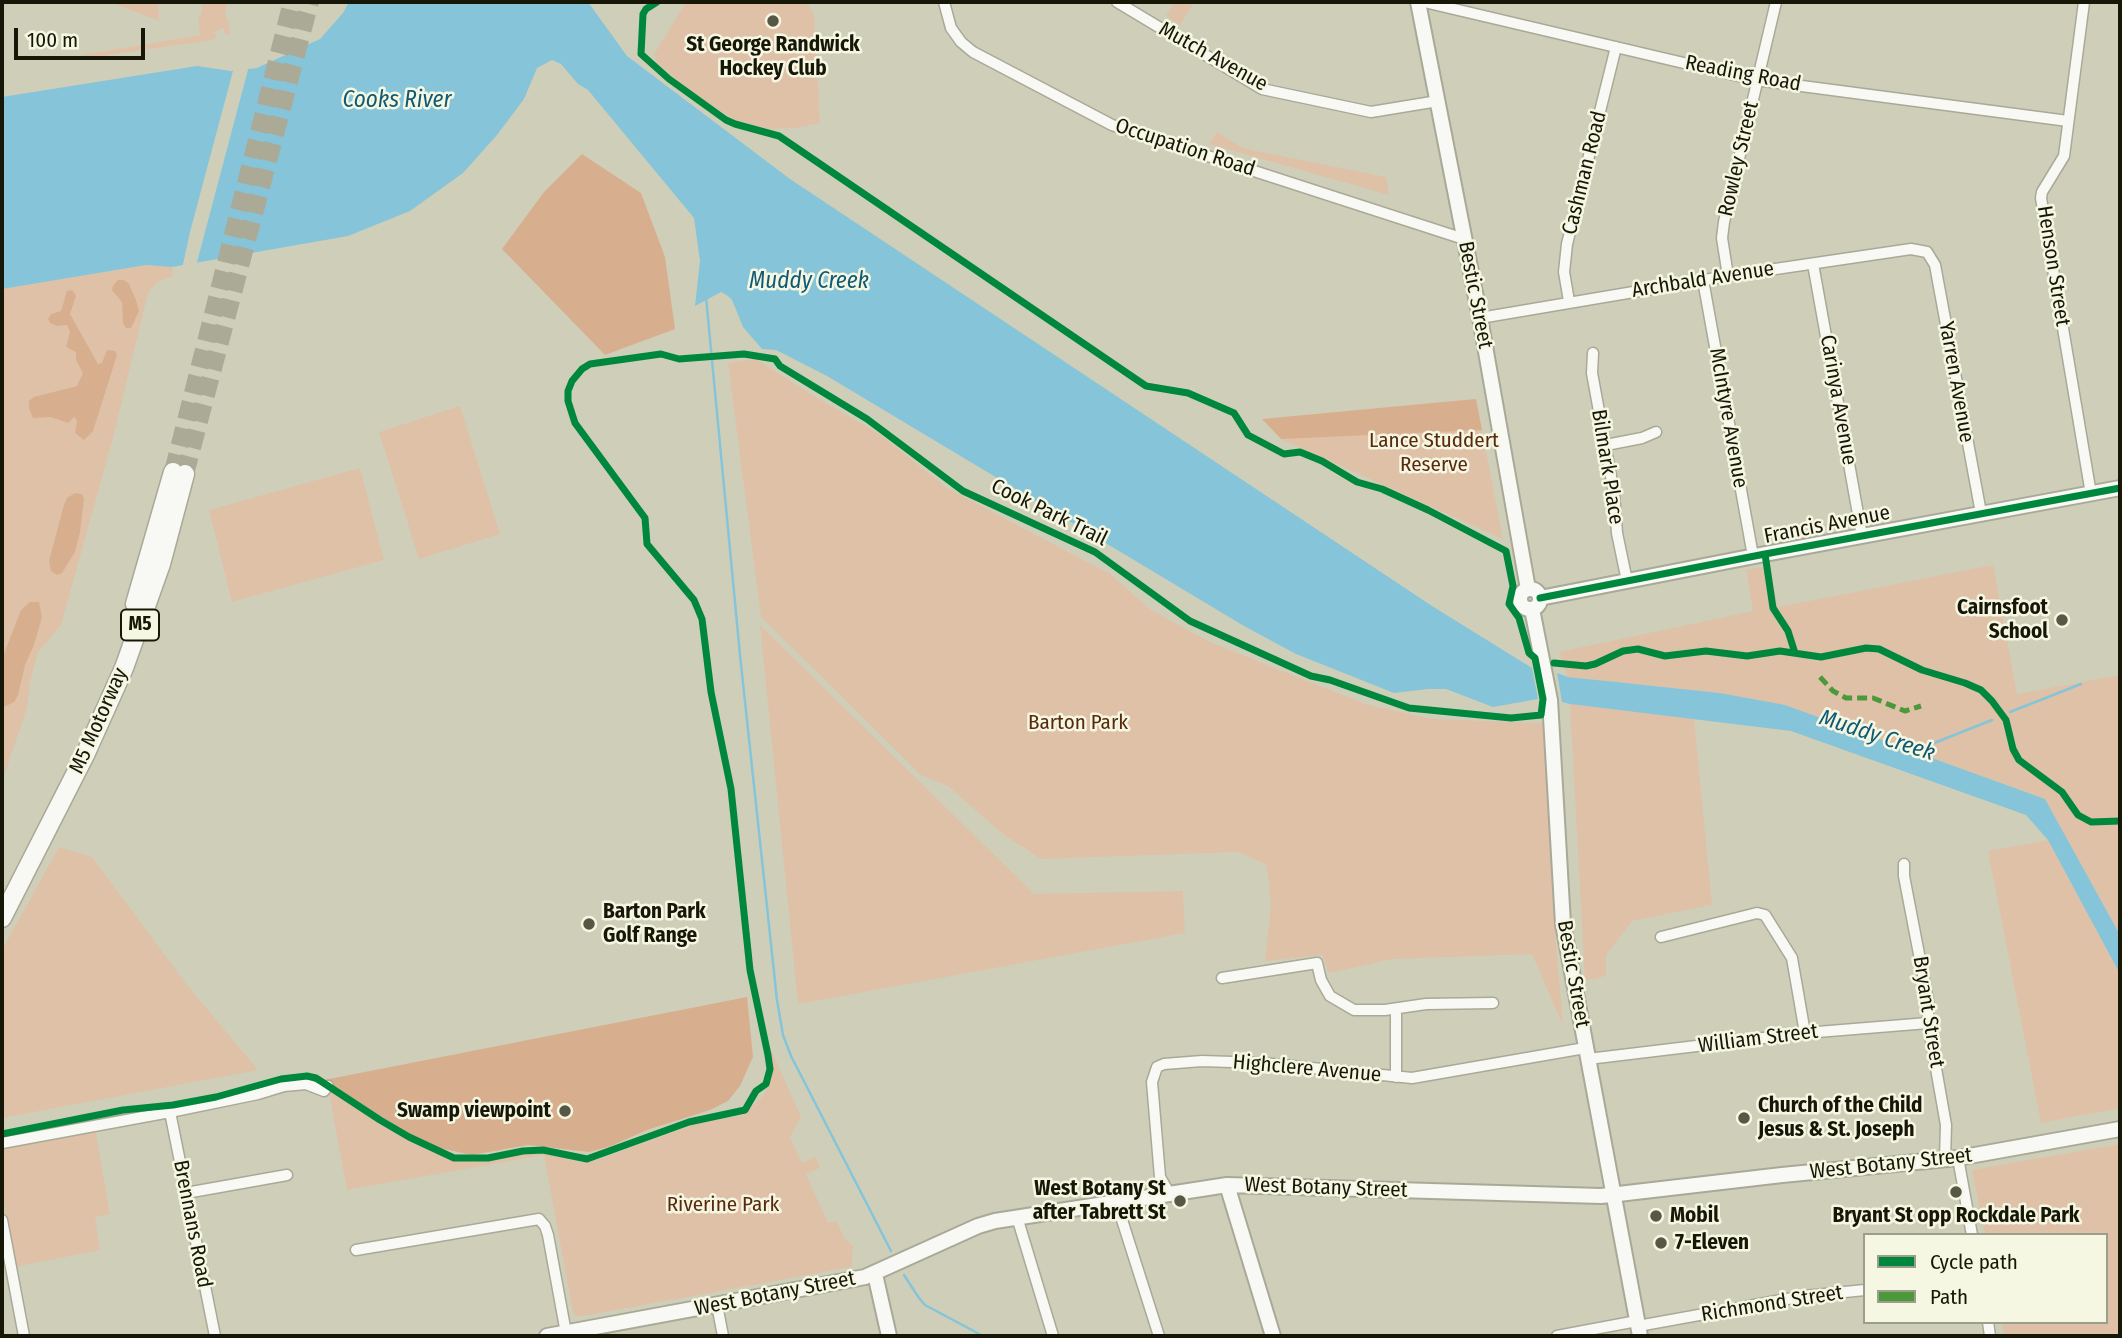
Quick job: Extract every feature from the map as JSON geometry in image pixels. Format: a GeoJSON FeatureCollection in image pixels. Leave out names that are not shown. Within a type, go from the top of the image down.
{"type":"FeatureCollection","features":[{"type":"Feature","properties":{"kind":"highway","name":"M5 Motorway"},"geometry":{"type":"LineString","coordinates":[[2,893],[111,698],[161,564],[179,473]]}},
{"type":"Feature","properties":{"kind":"highway","name":"M5 Motorway"},"geometry":{"type":"LineString","coordinates":[[2,918],[73,767]]}},
{"type":"Feature","properties":{"kind":"main road","name":"Bestic Street"},"geometry":{"type":"LineString","coordinates":[[1421,2],[1550,700],[1563,924],[1638,1328]]}},
{"type":"Feature","properties":{"kind":"main road","name":"Francis Avenue"},"geometry":{"type":"LineString","coordinates":[[1533,599],[2120,488]]}},
{"type":"Feature","properties":{"kind":"main road","name":"West Botany Street"},"geometry":{"type":"LineString","coordinates":[[547,1336],[843,1283],[875,1273],[978,1226],[1017,1217],[1227,1185],[1613,1196],[1782,1175],[1951,1159],[2120,1129]]}},
{"type":"Feature","properties":{"kind":"main road"},"geometry":{"type":"LineString","coordinates":[[1227,1185],[1273,1336]]}},
{"type":"Feature","properties":{"kind":"main road"},"geometry":{"type":"LineString","coordinates":[[875,1273],[889,1336]]}},
{"type":"Feature","properties":{"kind":"street","name":"Occupation Road"},"geometry":{"type":"LineString","coordinates":[[944,2],[951,28],[973,52],[1112,125],[1464,239]]}},
{"type":"Feature","properties":{"kind":"street","name":"Mutch Avenue"},"geometry":{"type":"LineString","coordinates":[[1117,2],[1262,89],[1371,112],[1438,101]]}},
{"type":"Feature","properties":{"kind":"street","name":"Reading Road"},"geometry":{"type":"LineString","coordinates":[[1421,2],[1756,80],[2068,121]]}},
{"type":"Feature","properties":{"kind":"street","name":"Rowley Street"},"geometry":{"type":"LineString","coordinates":[[1728,276],[1722,238],[1724,222],[1776,2]]}},
{"type":"Feature","properties":{"kind":"street","name":"Henson Street"},"geometry":{"type":"LineString","coordinates":[[2084,2],[2064,156],[2041,198],[2091,494]]}},
{"type":"Feature","properties":{"kind":"street","name":"Cashman Road"},"geometry":{"type":"LineString","coordinates":[[1569,301],[1564,272],[1567,244],[1616,47]]}},
{"type":"Feature","properties":{"kind":"street","name":"Archbald Avenue"},"geometry":{"type":"LineString","coordinates":[[1480,317],[1911,249],[1927,252]]}},
{"type":"Feature","properties":{"kind":"street","name":"Yarren Avenue"},"geometry":{"type":"LineString","coordinates":[[1927,252],[1935,265],[1981,513]]}},
{"type":"Feature","properties":{"kind":"street","name":"Carinya Avenue"},"geometry":{"type":"LineString","coordinates":[[1813,264],[1862,536]]}},
{"type":"Feature","properties":{"kind":"street","name":"McIntyre Avenue"},"geometry":{"type":"LineString","coordinates":[[1703,280],[1753,556]]}},
{"type":"Feature","properties":{"kind":"street","name":"Bilmark Place"},"geometry":{"type":"LineString","coordinates":[[1593,353],[1592,373],[1627,581]]}},
{"type":"Feature","properties":{"kind":"street"},"geometry":{"type":"LineString","coordinates":[[1606,444],[1642,438],[1656,432]]}},
{"type":"Feature","properties":{"kind":"street","name":"Bryant Street"},"geometry":{"type":"LineString","coordinates":[[1903,864],[1928,1001],[1928,1023],[1951,1159],[1971,1233]]}},
{"type":"Feature","properties":{"kind":"street"},"geometry":{"type":"LineString","coordinates":[[1661,937],[1757,913],[1765,915],[1792,958],[1805,1033]]}},
{"type":"Feature","properties":{"kind":"street"},"geometry":{"type":"LineString","coordinates":[[1222,978],[1318,963],[1321,980],[1330,996],[1354,1010],[1396,1009],[1426,1004],[1493,1003]]}},
{"type":"Feature","properties":{"kind":"street"},"geometry":{"type":"LineString","coordinates":[[1396,1009],[1396,1077]]}},
{"type":"Feature","properties":{"kind":"street","name":"William Street"},"geometry":{"type":"LineString","coordinates":[[1586,1054],[1928,1023]]}},
{"type":"Feature","properties":{"kind":"street","name":"Highclere Avenue"},"geometry":{"type":"LineString","coordinates":[[1169,1193],[1160,1177],[1153,1073],[1157,1068],[1173,1062],[1262,1063],[1412,1078],[1586,1054]]}},
{"type":"Feature","properties":{"kind":"street"},"geometry":{"type":"LineString","coordinates":[[2,1143],[170,1112],[284,1086],[306,1084],[324,1091],[328,1086]]}},
{"type":"Feature","properties":{"kind":"street","name":"Brennans Road"},"geometry":{"type":"LineString","coordinates":[[170,1112],[215,1336]]}},
{"type":"Feature","properties":{"kind":"street"},"geometry":{"type":"LineString","coordinates":[[186,1193],[286,1175]]}},
{"type":"Feature","properties":{"kind":"street"},"geometry":{"type":"LineString","coordinates":[[1116,1201],[1159,1336]]}},
{"type":"Feature","properties":{"kind":"street"},"geometry":{"type":"LineString","coordinates":[[1017,1217],[1053,1336]]}},
{"type":"Feature","properties":{"kind":"street"},"geometry":{"type":"LineString","coordinates":[[356,1250],[539,1219],[548,1235],[575,1333]]}},
{"type":"Feature","properties":{"kind":"street"},"geometry":{"type":"LineString","coordinates":[[2,1220],[24,1336]]}},
{"type":"Feature","properties":{"kind":"street","name":"Richmond Street"},"geometry":{"type":"LineString","coordinates":[[1557,1336],[1638,1328],[1804,1296],[1863,1290]]}},
{"type":"Feature","properties":{"kind":"street"},"geometry":{"type":"LineString","coordinates":[[717,1305],[723,1336]]}},
{"type":"Feature","properties":{"kind":"green space"},"geometry":{"type":"Polygon","coordinates":[[[110,2],[158,2],[159,21],[110,2]]]}},
{"type":"Feature","properties":{"kind":"green space"},"geometry":{"type":"Polygon","coordinates":[[[196,2],[227,2],[225,14],[230,34],[226,35],[223,28],[215,32],[216,38],[212,40],[81,59],[81,55],[200,35],[198,15],[201,15],[202,9],[201,3],[196,2]]]}},
{"type":"Feature","properties":{"kind":"green space"},"geometry":{"type":"Polygon","coordinates":[[[686,2],[807,2],[814,14],[820,123],[769,129],[735,120],[691,92],[657,63],[654,54],[686,2]]]}},
{"type":"Feature","properties":{"kind":"green space"},"geometry":{"type":"Polygon","coordinates":[[[1174,2],[1194,2],[1180,25],[1166,16],[1174,2]]]}},
{"type":"Feature","properties":{"kind":"green space"},"geometry":{"type":"Polygon","coordinates":[[[1217,132],[1242,148],[1386,177],[1389,195],[1209,144],[1217,132]]]}},
{"type":"Feature","properties":{"kind":"green space"},"geometry":{"type":"Polygon","coordinates":[[[146,265],[172,267],[173,276],[157,282],[148,293],[113,438],[61,625],[38,652],[27,708],[2,782],[2,289],[146,265]]]}},
{"type":"Feature","properties":{"kind":"green space","name":"Barton Park"},"geometry":{"type":"Polygon","coordinates":[[[756,359],[881,435],[947,488],[1110,574],[1151,610],[1212,643],[1368,705],[1433,719],[1544,723],[1563,1026],[1532,954],[1393,959],[1329,973],[1322,955],[1265,961],[1271,906],[1267,865],[1239,852],[1041,859],[1003,834],[948,786],[921,775],[761,617],[728,363],[756,359]]]}},
{"type":"Feature","properties":{"kind":"green space","name":"Lance Studdert Reserve"},"geometry":{"type":"Polygon","coordinates":[[[1476,399],[1503,539],[1281,439],[1262,419],[1476,399]]]}},
{"type":"Feature","properties":{"kind":"green space"},"geometry":{"type":"Polygon","coordinates":[[[460,406],[500,534],[419,559],[379,432],[460,406]]]}},
{"type":"Feature","properties":{"kind":"green space"},"geometry":{"type":"Polygon","coordinates":[[[360,468],[384,560],[232,602],[209,510],[360,468]]]}},
{"type":"Feature","properties":{"kind":"green space"},"geometry":{"type":"Polygon","coordinates":[[[1993,565],[2017,694],[2120,675],[2120,935],[2045,799],[1785,705],[1720,693],[1568,677],[1559,652],[1753,611],[1746,570],[1769,566],[1778,607],[1993,565]]]}},
{"type":"Feature","properties":{"kind":"green space"},"geometry":{"type":"Polygon","coordinates":[[[760,625],[1034,894],[1183,891],[1185,933],[798,1004],[760,625]]]}},
{"type":"Feature","properties":{"kind":"green space"},"geometry":{"type":"Polygon","coordinates":[[[1570,704],[1694,719],[1712,905],[1632,921],[1606,955],[1606,976],[1585,981],[1570,704]]]}},
{"type":"Feature","properties":{"kind":"green space"},"geometry":{"type":"Polygon","coordinates":[[[2048,840],[2120,974],[2120,1108],[2041,1123],[1988,851],[2048,840]]]}},
{"type":"Feature","properties":{"kind":"green space"},"geometry":{"type":"Polygon","coordinates":[[[59,847],[92,857],[187,985],[258,1070],[2,1118],[2,950],[59,847]]]}},
{"type":"Feature","properties":{"kind":"green space","name":"Riverine Park"},"geometry":{"type":"Polygon","coordinates":[[[769,1045],[801,1117],[790,1137],[802,1163],[816,1157],[820,1168],[806,1174],[828,1223],[837,1221],[844,1238],[853,1246],[851,1267],[578,1317],[573,1313],[544,1155],[347,1190],[329,1093],[333,1090],[375,1120],[429,1150],[450,1158],[470,1161],[544,1153],[587,1161],[597,1160],[687,1127],[714,1119],[742,1116],[764,1095],[772,1072],[769,1045]]]}},
{"type":"Feature","properties":{"kind":"green space"},"geometry":{"type":"Polygon","coordinates":[[[95,1128],[110,1214],[95,1217],[100,1250],[15,1267],[2,1195],[2,1148],[95,1128]]]}},
{"type":"Feature","properties":{"kind":"green space"},"geometry":{"type":"Polygon","coordinates":[[[2120,1144],[2120,1336],[2004,1336],[2002,1324],[2108,1324],[2108,1233],[1985,1233],[1972,1170],[2120,1144]]]}},
{"type":"Feature","properties":{"kind":"shaded area"},"geometry":{"type":"Polygon","coordinates":[[[582,154],[641,193],[665,257],[675,329],[605,355],[502,249],[544,192],[582,154]]]}},
{"type":"Feature","properties":{"kind":"shaded area"},"geometry":{"type":"Polygon","coordinates":[[[118,280],[129,284],[139,311],[131,328],[126,328],[123,323],[122,302],[112,290],[118,280]]]}},
{"type":"Feature","properties":{"kind":"shaded area"},"geometry":{"type":"Polygon","coordinates":[[[72,290],[76,296],[70,314],[98,364],[102,363],[107,350],[115,351],[117,355],[93,431],[84,440],[75,433],[77,420],[74,417],[68,423],[51,417],[33,418],[29,408],[29,401],[34,397],[77,386],[83,373],[76,360],[76,352],[66,347],[70,332],[67,325],[57,326],[48,319],[51,314],[61,311],[67,291],[72,290]]]}},
{"type":"Feature","properties":{"kind":"shaded area"},"geometry":{"type":"Polygon","coordinates":[[[1476,399],[1482,430],[1281,439],[1262,419],[1476,399]]]}},
{"type":"Feature","properties":{"kind":"shaded area"},"geometry":{"type":"Polygon","coordinates":[[[75,493],[82,494],[84,499],[80,532],[75,552],[62,573],[57,575],[51,571],[49,561],[64,505],[67,498],[75,493]]]}},
{"type":"Feature","properties":{"kind":"shaded area"},"geometry":{"type":"Polygon","coordinates":[[[30,602],[39,602],[42,617],[25,665],[18,695],[14,702],[2,708],[2,659],[21,610],[30,602]]]}},
{"type":"Feature","properties":{"kind":"shaded area"},"geometry":{"type":"Polygon","coordinates":[[[747,997],[753,1057],[740,1086],[728,1101],[710,1110],[589,1152],[528,1145],[472,1155],[435,1147],[407,1133],[324,1080],[747,997]]]}},
{"type":"Feature","properties":{"kind":"water"},"geometry":{"type":"Polygon","coordinates":[[[349,2],[588,2],[627,56],[790,179],[1432,606],[1532,668],[1538,699],[1493,707],[1446,689],[1394,693],[1296,654],[1244,626],[827,376],[776,350],[762,349],[743,327],[728,296],[721,292],[695,306],[700,261],[694,218],[588,90],[578,84],[561,64],[552,60],[537,68],[524,99],[463,173],[410,211],[348,236],[172,267],[146,265],[2,289],[2,97],[197,66],[231,71],[257,68],[320,39],[349,2]]]}},
{"type":"Feature","properties":{"kind":"water"},"geometry":{"type":"Polygon","coordinates":[[[1557,673],[1568,677],[1720,693],[1785,705],[2045,799],[2120,935],[2120,974],[2048,840],[2026,815],[1791,731],[1562,702],[1557,673]]]}},
{"type":"Feature","properties":{"kind":"pier"},"geometry":{"type":"Polygon","coordinates":[[[249,66],[196,266],[182,269],[234,67],[249,66]]]}},
{"type":"Feature","properties":{"kind":"waterway"},"geometry":{"type":"LineString","coordinates":[[706,297],[740,655],[783,1035],[791,1056],[891,1251]]}},
{"type":"Feature","properties":{"kind":"waterway"},"geometry":{"type":"LineString","coordinates":[[2010,712],[2081,684]]}},
{"type":"Feature","properties":{"kind":"waterway","name":"Muddy Creek"},"geometry":{"type":"LineString","coordinates":[[1906,750],[1924,747],[1992,720]]}},
{"type":"Feature","properties":{"kind":"waterway"},"geometry":{"type":"LineString","coordinates":[[904,1275],[925,1305],[983,1336]]}},
{"type":"Feature","properties":{"kind":"tunnel"},"geometry":{"type":"LineString","coordinates":[[173,472],[292,2]]}},
{"type":"Feature","properties":{"kind":"tunnel"},"geometry":{"type":"LineString","coordinates":[[185,474],[310,2]]}},
{"type":"Feature","properties":{"kind":"marked path"},"geometry":{"type":"LineString","coordinates":[[1820,677],[1833,691],[1846,698],[1873,698],[1905,711],[1921,706]]}},
{"type":"Feature","properties":{"kind":"cycle path","name":"Cook Park Trail"},"geometry":{"type":"LineString","coordinates":[[2,1134],[123,1110],[216,1097],[281,1079],[307,1076],[316,1078],[409,1137],[454,1158],[488,1158],[543,1150],[587,1159],[689,1122],[745,1110],[756,1091],[766,1084],[770,1069],[750,970],[731,789],[711,692],[702,619],[694,600],[647,544],[645,518],[575,423],[568,401],[568,391],[572,381],[590,364],[661,354],[679,359],[744,354],[775,359],[780,366],[867,419],[963,491],[1095,552],[1190,621],[1311,676],[1409,708],[1511,718],[1541,715],[1543,699],[1535,658],[1529,653],[1519,618],[1509,604],[1513,586],[1506,551],[1428,510],[1382,489],[1357,482],[1322,461],[1300,452],[1284,454],[1248,435],[1234,413],[1188,393],[1146,386],[779,136],[726,120],[669,79],[641,54],[643,14],[657,2]]}},
{"type":"Feature","properties":{"kind":"cycle path"},"geometry":{"type":"LineString","coordinates":[[1540,598],[2120,488]]}},
{"type":"Feature","properties":{"kind":"cycle path"},"geometry":{"type":"LineString","coordinates":[[1765,554],[1773,608],[1788,631],[1795,653]]}},
{"type":"Feature","properties":{"kind":"cycle path"},"geometry":{"type":"LineString","coordinates":[[1554,663],[1586,666],[1623,651],[1638,649],[1665,656],[1706,651],[1747,656],[1780,651],[1821,657],[1866,648],[1879,649],[1922,670],[1981,690],[2006,720],[2013,749],[2019,760],[2062,792],[2078,815],[2091,822],[2120,821]]}},
{"type":"Feature","properties":{"kind":"place","name":"St George Randwick Hockey Club"},"geometry":{"type":"Point","coordinates":[773,21]}},
{"type":"Feature","properties":{"kind":"place","name":"Cairnsfoot School"},"geometry":{"type":"Point","coordinates":[2062,620]}},
{"type":"Feature","properties":{"kind":"place","name":"Barton Park Golf Range"},"geometry":{"type":"Point","coordinates":[589,924]}},
{"type":"Feature","properties":{"kind":"place","name":"Swamp viewpoint"},"geometry":{"type":"Point","coordinates":[565,1111]}},
{"type":"Feature","properties":{"kind":"place","name":"Church of the Child Jesus & St. Joseph"},"geometry":{"type":"Point","coordinates":[1744,1118]}},
{"type":"Feature","properties":{"kind":"place","name":"Bryant St opp Rockdale Park"},"geometry":{"type":"Point","coordinates":[1956,1192]}},
{"type":"Feature","properties":{"kind":"place","name":"West Botany St after Tabrett St"},"geometry":{"type":"Point","coordinates":[1180,1201]}},
{"type":"Feature","properties":{"kind":"place","name":"Mobil"},"geometry":{"type":"Point","coordinates":[1656,1216]}},
{"type":"Feature","properties":{"kind":"place","name":"7-Eleven"},"geometry":{"type":"Point","coordinates":[1661,1243]}},
{"type":"Feature","properties":{"kind":"water label","name":"Cooks River"},"geometry":{"type":"Point","coordinates":[397,101]}}]}
